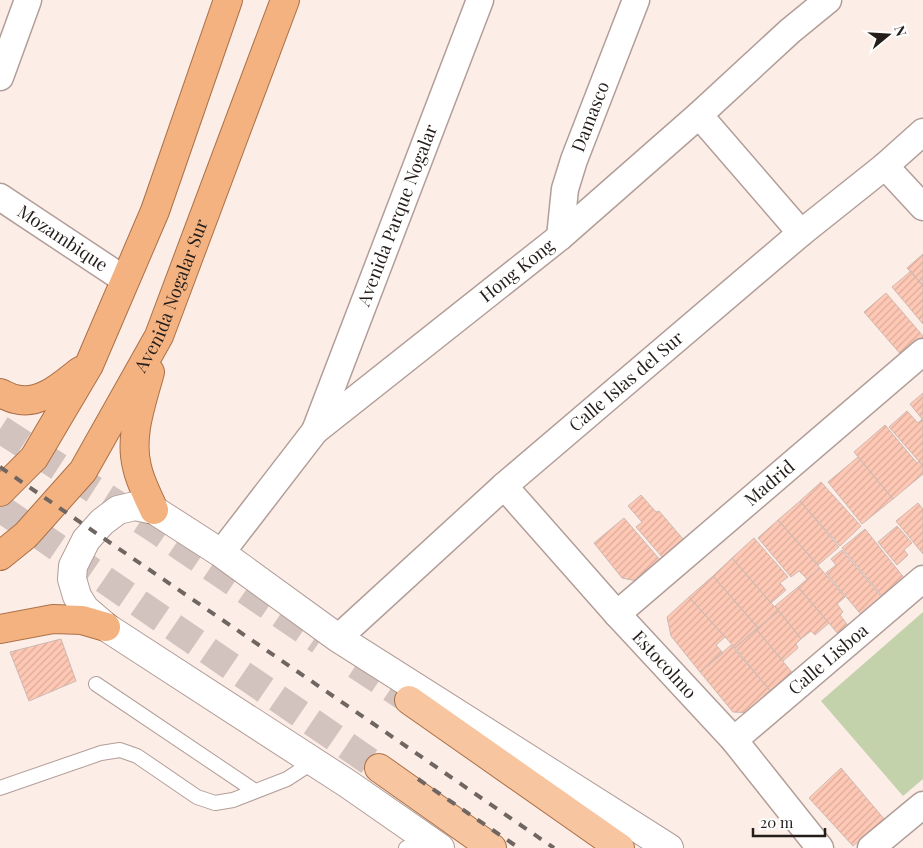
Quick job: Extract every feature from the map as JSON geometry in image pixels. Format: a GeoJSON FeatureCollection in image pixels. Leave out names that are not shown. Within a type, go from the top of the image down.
{"type":"FeatureCollection","features":[{"type":"Feature","properties":{"kind":"highway"},"geometry":{"type":"LineString","coordinates":[[0,492],[34,458],[89,365],[155,211],[228,0]]}},
{"type":"Feature","properties":{"kind":"highway","name":"Avenida Nogalar Sur"},"geometry":{"type":"LineString","coordinates":[[0,556],[26,535],[83,471],[159,336],[284,0]]}},
{"type":"Feature","properties":{"kind":"highway"},"geometry":{"type":"LineString","coordinates":[[154,510],[136,467],[134,452],[139,415],[159,336]]}},
{"type":"Feature","properties":{"kind":"highway"},"geometry":{"type":"LineString","coordinates":[[0,393],[16,400],[34,399],[52,392],[89,365]]}},
{"type":"Feature","properties":{"kind":"highway"},"geometry":{"type":"LineString","coordinates":[[0,629],[54,619],[82,620],[106,627]]}},
{"type":"Feature","properties":{"kind":"main road"},"geometry":{"type":"LineString","coordinates":[[409,700],[620,848]]}},
{"type":"Feature","properties":{"kind":"main road"},"geometry":{"type":"LineString","coordinates":[[380,768],[492,848]]}},
{"type":"Feature","properties":{"kind":"street"},"geometry":{"type":"LineString","coordinates":[[0,77],[28,0]]}},
{"type":"Feature","properties":{"kind":"street","name":"Avenida Parque Nogalar"},"geometry":{"type":"LineString","coordinates":[[315,431],[480,0]]}},
{"type":"Feature","properties":{"kind":"street","name":"Damasco"},"geometry":{"type":"LineString","coordinates":[[560,237],[565,189],[574,160],[636,0]]}},
{"type":"Feature","properties":{"kind":"street"},"geometry":{"type":"LineString","coordinates":[[790,31],[802,0]]}},
{"type":"Feature","properties":{"kind":"street","name":"Hong Kong"},"geometry":{"type":"LineString","coordinates":[[221,553],[315,431],[560,237],[699,115],[790,31],[828,0]]}},
{"type":"Feature","properties":{"kind":"street"},"geometry":{"type":"LineString","coordinates":[[699,115],[801,234]]}},
{"type":"Feature","properties":{"kind":"street","name":"Calle Islas del Sur"},"geometry":{"type":"LineString","coordinates":[[338,638],[504,486],[923,132]]}},
{"type":"Feature","properties":{"kind":"street"},"geometry":{"type":"LineString","coordinates":[[885,166],[923,207]]}},
{"type":"Feature","properties":{"kind":"street","name":"Mozambique"},"geometry":{"type":"LineString","coordinates":[[0,197],[125,280]]}},
{"type":"Feature","properties":{"kind":"street","name":"Madrid"},"geometry":{"type":"LineString","coordinates":[[617,614],[923,352]]}},
{"type":"Feature","properties":{"kind":"street","name":"Estocolmo"},"geometry":{"type":"LineString","coordinates":[[504,486],[617,614],[734,740],[820,848]]}},
{"type":"Feature","properties":{"kind":"street"},"geometry":{"type":"LineString","coordinates":[[425,846],[348,784],[106,627],[85,609],[77,596],[72,579],[73,566],[86,540],[102,522],[118,510],[135,506],[154,510],[221,553],[338,638],[668,848]]}},
{"type":"Feature","properties":{"kind":"street","name":"Calle Lisboa"},"geometry":{"type":"LineString","coordinates":[[734,740],[923,579]]}},
{"type":"Feature","properties":{"kind":"street"},"geometry":{"type":"LineString","coordinates":[[871,848],[923,805]]}},
{"type":"Feature","properties":{"kind":"lane"},"geometry":{"type":"LineString","coordinates":[[96,684],[256,791]]}},
{"type":"Feature","properties":{"kind":"lane"},"geometry":{"type":"LineString","coordinates":[[0,788],[101,754],[120,750],[136,756],[197,797],[216,803],[233,800],[287,779],[313,762]]}},
{"type":"Feature","properties":{"kind":"green space"},"geometry":{"type":"Polygon","coordinates":[[[923,612],[923,779],[903,796],[821,701],[923,612]]]}},
{"type":"Feature","properties":{"kind":"building"},"geometry":{"type":"Polygon","coordinates":[[[923,254],[923,286],[907,268],[923,254]]]}},
{"type":"Feature","properties":{"kind":"building"},"geometry":{"type":"Polygon","coordinates":[[[911,271],[923,286],[923,324],[892,287],[911,271]]]}},
{"type":"Feature","properties":{"kind":"building"},"geometry":{"type":"Polygon","coordinates":[[[886,293],[923,336],[903,357],[864,312],[886,293]]]}},
{"type":"Feature","properties":{"kind":"building"},"geometry":{"type":"Polygon","coordinates":[[[923,393],[923,420],[910,404],[923,393]]]}},
{"type":"Feature","properties":{"kind":"building"},"geometry":{"type":"Polygon","coordinates":[[[907,411],[918,423],[923,420],[923,466],[889,427],[907,411]]]}},
{"type":"Feature","properties":{"kind":"building"},"geometry":{"type":"Polygon","coordinates":[[[885,425],[917,463],[919,461],[923,466],[923,474],[893,499],[854,452],[885,425]]]}},
{"type":"Feature","properties":{"kind":"building"},"geometry":{"type":"Polygon","coordinates":[[[858,457],[893,499],[862,524],[828,482],[858,457]]]}},
{"type":"Feature","properties":{"kind":"building"},"geometry":{"type":"Polygon","coordinates":[[[821,482],[861,526],[840,546],[800,501],[821,482]]]}},
{"type":"Feature","properties":{"kind":"building"},"geometry":{"type":"Polygon","coordinates":[[[641,495],[656,512],[659,511],[683,539],[663,558],[636,527],[642,522],[628,506],[641,495]]]}},
{"type":"Feature","properties":{"kind":"building"},"geometry":{"type":"Polygon","coordinates":[[[800,501],[839,547],[818,565],[778,520],[800,501]]]}},
{"type":"Feature","properties":{"kind":"building"},"geometry":{"type":"Polygon","coordinates":[[[918,503],[923,509],[923,554],[896,521],[918,503]]]}},
{"type":"Feature","properties":{"kind":"building"},"geometry":{"type":"Polygon","coordinates":[[[624,518],[661,561],[637,581],[622,578],[594,543],[624,518]]]}},
{"type":"Feature","properties":{"kind":"building"},"geometry":{"type":"Polygon","coordinates":[[[778,520],[820,568],[807,579],[799,571],[791,577],[758,538],[778,520]]]}},
{"type":"Feature","properties":{"kind":"building"},"geometry":{"type":"Polygon","coordinates":[[[897,526],[912,543],[904,550],[908,555],[897,565],[878,542],[897,526]]]}},
{"type":"Feature","properties":{"kind":"building"},"geometry":{"type":"Polygon","coordinates":[[[865,529],[905,579],[883,597],[842,548],[865,529]]]}},
{"type":"Feature","properties":{"kind":"building"},"geometry":{"type":"Polygon","coordinates":[[[754,538],[788,577],[780,583],[786,590],[771,603],[732,558],[754,538]]]}},
{"type":"Feature","properties":{"kind":"building"},"geometry":{"type":"Polygon","coordinates":[[[842,550],[885,601],[864,618],[826,573],[836,565],[831,559],[842,550]]]}},
{"type":"Feature","properties":{"kind":"building"},"geometry":{"type":"Polygon","coordinates":[[[732,558],[779,611],[758,628],[713,576],[732,558]]]}},
{"type":"Feature","properties":{"kind":"building"},"geometry":{"type":"Polygon","coordinates":[[[820,568],[845,597],[837,604],[843,612],[840,615],[849,627],[839,635],[798,587],[820,568]]]}},
{"type":"Feature","properties":{"kind":"building"},"geometry":{"type":"Polygon","coordinates":[[[713,576],[758,628],[735,648],[689,597],[713,576]]]}},
{"type":"Feature","properties":{"kind":"building"},"geometry":{"type":"Polygon","coordinates":[[[798,587],[829,623],[815,635],[811,631],[801,639],[775,606],[798,587]]]}},
{"type":"Feature","properties":{"kind":"building"},"geometry":{"type":"Polygon","coordinates":[[[689,597],[725,637],[716,645],[723,653],[700,672],[671,636],[667,617],[689,597]]]}},
{"type":"Feature","properties":{"kind":"building"},"geometry":{"type":"Polygon","coordinates":[[[779,611],[801,639],[796,644],[798,648],[783,661],[756,629],[779,611]]]}},
{"type":"Feature","properties":{"kind":"building"},"geometry":{"type":"Polygon","coordinates":[[[756,629],[795,676],[773,694],[735,648],[756,629]]]}},
{"type":"Feature","properties":{"kind":"building"},"geometry":{"type":"Polygon","coordinates":[[[61,639],[76,681],[29,701],[10,652],[61,639]]]}},
{"type":"Feature","properties":{"kind":"building"},"geometry":{"type":"Polygon","coordinates":[[[731,645],[773,694],[755,713],[733,712],[700,672],[731,645]]]}},
{"type":"Feature","properties":{"kind":"building"},"geometry":{"type":"Polygon","coordinates":[[[841,768],[885,820],[853,846],[809,798],[841,768]]]}},
{"type":"Feature","properties":{"kind":"tunnel"},"geometry":{"type":"LineString","coordinates":[[0,429],[152,527],[320,641]]}},
{"type":"Feature","properties":{"kind":"tunnel"},"geometry":{"type":"LineString","coordinates":[[0,508],[379,768]]}},
{"type":"Feature","properties":{"kind":"tunnel"},"geometry":{"type":"LineString","coordinates":[[356,665],[409,700]]}},
{"type":"Feature","properties":{"kind":"railway"},"geometry":{"type":"LineString","coordinates":[[0,467],[554,848]]}},
{"type":"Feature","properties":{"kind":"railway"},"geometry":{"type":"LineString","coordinates":[[418,779],[519,848]]}}]}
